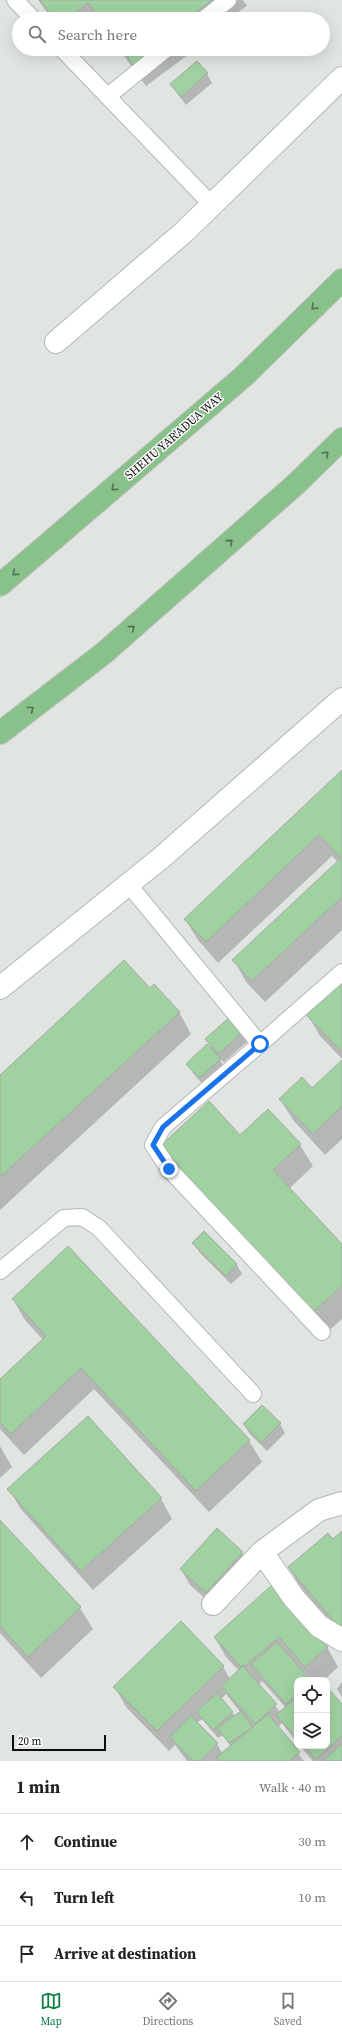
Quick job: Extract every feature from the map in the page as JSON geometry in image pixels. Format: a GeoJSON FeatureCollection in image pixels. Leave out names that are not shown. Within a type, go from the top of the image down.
{"type":"FeatureCollection","features":[{"type":"Feature","properties":{"kind":"highway","name":"SHEHU YAR'ADUA WAY"},"geometry":{"type":"LineString","coordinates":[[0,585],[244,376],[342,280]]}},
{"type":"Feature","properties":{"kind":"highway"},"geometry":{"type":"LineString","coordinates":[[0,733],[104,653],[290,489],[342,439]]}},
{"type":"Feature","properties":{"kind":"street"},"geometry":{"type":"LineString","coordinates":[[56,342],[184,232],[342,78]]}},
{"type":"Feature","properties":{"kind":"street"},"geometry":{"type":"LineString","coordinates":[[0,988],[129,885],[342,699]]}},
{"type":"Feature","properties":{"kind":"street"},"geometry":{"type":"LineString","coordinates":[[213,1604],[262,1552],[319,1510],[342,1503]]}},
{"type":"Feature","properties":{"kind":"street"},"geometry":{"type":"LineString","coordinates":[[262,1552],[294,1598],[319,1626],[342,1640]]}},
{"type":"Feature","properties":{"kind":"lane"},"geometry":{"type":"LineString","coordinates":[[15,0],[26,12]]}},
{"type":"Feature","properties":{"kind":"lane"},"geometry":{"type":"LineString","coordinates":[[213,12],[228,0]]}},
{"type":"Feature","properties":{"kind":"lane"},"geometry":{"type":"LineString","coordinates":[[69,56],[212,205]]}},
{"type":"Feature","properties":{"kind":"lane"},"geometry":{"type":"LineString","coordinates":[[108,96],[157,56]]}},
{"type":"Feature","properties":{"kind":"lane"},"geometry":{"type":"LineString","coordinates":[[129,885],[260,1044]]}},
{"type":"Feature","properties":{"kind":"lane"},"geometry":{"type":"LineString","coordinates":[[322,1332],[169,1169],[153,1145],[163,1127],[342,972]]}},
{"type":"Feature","properties":{"kind":"lane"},"geometry":{"type":"LineString","coordinates":[[0,1271],[64,1218],[82,1217],[99,1228],[253,1394]]}},
{"type":"Feature","properties":{"kind":"building"},"geometry":{"type":"Polygon","coordinates":[[[40,0],[212,0],[196,12],[95,12],[88,3],[76,12],[49,12],[40,0]]]}},
{"type":"Feature","properties":{"kind":"building"},"geometry":{"type":"Polygon","coordinates":[[[127,56],[145,56],[133,65],[127,56]]]}},
{"type":"Feature","properties":{"kind":"building"},"geometry":{"type":"Polygon","coordinates":[[[197,61],[208,73],[181,97],[170,84],[197,61]]]}},
{"type":"Feature","properties":{"kind":"building"},"geometry":{"type":"Polygon","coordinates":[[[342,770],[342,897],[252,981],[232,960],[341,858],[319,835],[206,942],[184,919],[342,770]]]}},
{"type":"Feature","properties":{"kind":"building"},"geometry":{"type":"Polygon","coordinates":[[[124,960],[150,988],[154,984],[180,1012],[0,1177],[0,1075],[124,960]]]}},
{"type":"Feature","properties":{"kind":"building"},"geometry":{"type":"Polygon","coordinates":[[[342,980],[342,1052],[306,1015],[342,980]]]}},
{"type":"Feature","properties":{"kind":"building"},"geometry":{"type":"Polygon","coordinates":[[[232,1015],[245,1030],[218,1054],[205,1039],[232,1015]]]}},
{"type":"Feature","properties":{"kind":"building"},"geometry":{"type":"Polygon","coordinates":[[[207,1044],[221,1059],[199,1078],[186,1064],[207,1044]]]}},
{"type":"Feature","properties":{"kind":"building"},"geometry":{"type":"Polygon","coordinates":[[[342,1060],[342,1106],[313,1134],[279,1099],[302,1077],[312,1088],[342,1060]]]}},
{"type":"Feature","properties":{"kind":"building"},"geometry":{"type":"Polygon","coordinates":[[[209,1101],[240,1135],[268,1109],[301,1144],[273,1170],[342,1244],[342,1286],[313,1312],[159,1147],[209,1101]]]}},
{"type":"Feature","properties":{"kind":"building"},"geometry":{"type":"Polygon","coordinates":[[[204,1231],[237,1264],[226,1276],[192,1243],[204,1231]]]}},
{"type":"Feature","properties":{"kind":"building"},"geometry":{"type":"Polygon","coordinates":[[[68,1246],[250,1440],[196,1491],[81,1368],[11,1434],[0,1422],[0,1379],[46,1336],[12,1299],[68,1246]]]}},
{"type":"Feature","properties":{"kind":"building"},"geometry":{"type":"Polygon","coordinates":[[[262,1405],[281,1423],[261,1443],[243,1424],[262,1405]]]}},
{"type":"Feature","properties":{"kind":"building"},"geometry":{"type":"Polygon","coordinates":[[[88,1416],[162,1498],[81,1571],[7,1489],[88,1416]]]}},
{"type":"Feature","properties":{"kind":"building"},"geometry":{"type":"Polygon","coordinates":[[[0,1520],[81,1607],[28,1657],[0,1626],[0,1520]]]}},
{"type":"Feature","properties":{"kind":"building"},"geometry":{"type":"Polygon","coordinates":[[[217,1528],[243,1552],[206,1593],[180,1569],[217,1528]]]}},
{"type":"Feature","properties":{"kind":"building"},"geometry":{"type":"Polygon","coordinates":[[[342,1531],[342,1631],[288,1567],[328,1533],[333,1539],[342,1531]]]}},
{"type":"Feature","properties":{"kind":"building"},"geometry":{"type":"Polygon","coordinates":[[[272,1585],[328,1647],[305,1667],[279,1637],[245,1666],[244,1665],[241,1667],[214,1637],[272,1585]]]}},
{"type":"Feature","properties":{"kind":"building"},"geometry":{"type":"Polygon","coordinates":[[[181,1621],[224,1666],[157,1731],[113,1687],[181,1621]]]}},
{"type":"Feature","properties":{"kind":"building"},"geometry":{"type":"Polygon","coordinates":[[[277,1642],[308,1677],[294,1677],[294,1697],[286,1704],[251,1664],[277,1642]]]}},
{"type":"Feature","properties":{"kind":"building"},"geometry":{"type":"Polygon","coordinates":[[[243,1666],[277,1704],[255,1724],[221,1686],[243,1666]]]}},
{"type":"Feature","properties":{"kind":"building"},"geometry":{"type":"Polygon","coordinates":[[[330,1690],[342,1704],[342,1736],[330,1747],[330,1690]]]}},
{"type":"Feature","properties":{"kind":"building"},"geometry":{"type":"Polygon","coordinates":[[[217,1693],[233,1712],[213,1730],[196,1712],[217,1693]]]}},
{"type":"Feature","properties":{"kind":"building"},"geometry":{"type":"Polygon","coordinates":[[[294,1700],[294,1735],[276,1715],[294,1700]]]}},
{"type":"Feature","properties":{"kind":"building"},"geometry":{"type":"Polygon","coordinates":[[[241,1711],[253,1727],[229,1743],[217,1728],[241,1711]]]}},
{"type":"Feature","properties":{"kind":"building"},"geometry":{"type":"Polygon","coordinates":[[[268,1714],[294,1745],[294,1749],[297,1749],[300,1752],[289,1761],[220,1761],[217,1757],[268,1714]]]}},
{"type":"Feature","properties":{"kind":"building"},"geometry":{"type":"Polygon","coordinates":[[[191,1716],[218,1743],[200,1761],[193,1761],[170,1737],[191,1716]]]}},
{"type":"Feature","properties":{"kind":"building"},"geometry":{"type":"Polygon","coordinates":[[[342,1743],[342,1761],[323,1761],[342,1743]]]}},
{"type":"Feature","properties":{"kind":"building"},"geometry":{"type":"Polygon","coordinates":[[[307,1749],[327,1749],[316,1759],[307,1749]]]}},
{"type":"Feature","properties":{"kind":"route"},"geometry":{"type":"LineString","coordinates":[[169,1169],[153,1145],[163,1127],[260,1044]]}}]}
